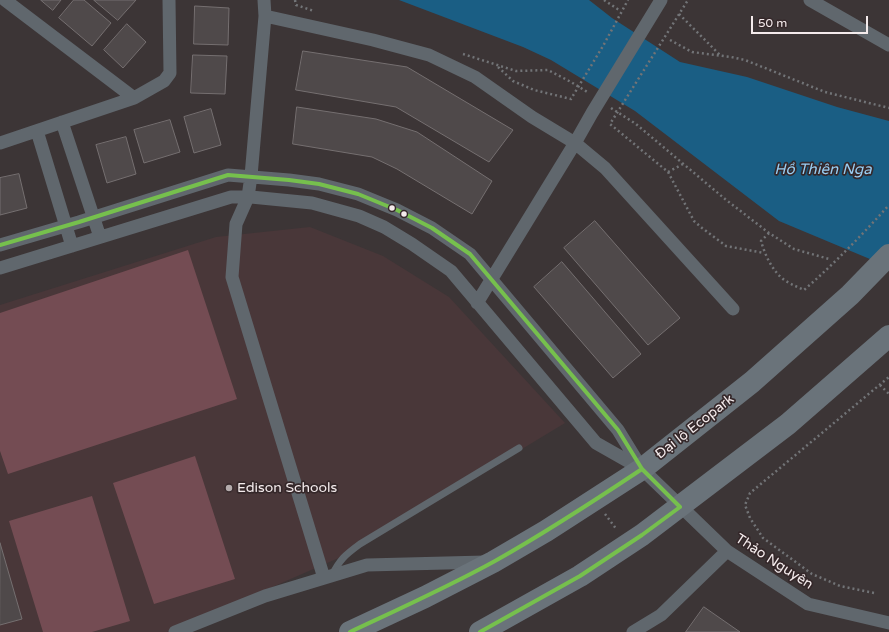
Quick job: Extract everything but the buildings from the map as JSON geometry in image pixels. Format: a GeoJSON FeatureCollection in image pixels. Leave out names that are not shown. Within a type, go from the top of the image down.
{"type":"FeatureCollection","features":[{"type":"Feature","properties":{"kind":"highway","name":"Đại lộ Ecopark"},"geometry":{"type":"LineString","coordinates":[[350,632],[425,597],[494,562],[546,531],[642,469],[752,382],[850,295],[889,255]]}},
{"type":"Feature","properties":{"kind":"highway"},"geometry":{"type":"LineString","coordinates":[[480,632],[580,576],[642,535],[788,424],[889,336]]}},
{"type":"Feature","properties":{"kind":"street"},"geometry":{"type":"LineString","coordinates":[[5,0],[134,98]]}},
{"type":"Feature","properties":{"kind":"street"},"geometry":{"type":"LineString","coordinates":[[0,143],[134,98],[164,81],[170,73],[169,0]]}},
{"type":"Feature","properties":{"kind":"street"},"geometry":{"type":"LineString","coordinates":[[264,0],[265,16],[251,176],[248,197],[236,224],[232,277],[327,578]]}},
{"type":"Feature","properties":{"kind":"street"},"geometry":{"type":"LineString","coordinates":[[810,0],[889,45]]}},
{"type":"Feature","properties":{"kind":"street"},"geometry":{"type":"LineString","coordinates":[[477,303],[659,3]]}},
{"type":"Feature","properties":{"kind":"street"},"geometry":{"type":"LineString","coordinates":[[265,16],[373,40],[429,55],[476,77],[532,116],[575,143],[605,168],[733,309]]}},
{"type":"Feature","properties":{"kind":"street"},"geometry":{"type":"LineString","coordinates":[[62,122],[100,237]]}},
{"type":"Feature","properties":{"kind":"street"},"geometry":{"type":"LineString","coordinates":[[37,131],[72,246]]}},
{"type":"Feature","properties":{"kind":"street"},"geometry":{"type":"LineString","coordinates":[[0,245],[66,226],[228,175],[251,176],[319,184],[358,194],[397,210],[432,228],[470,254],[618,430],[642,469]]}},
{"type":"Feature","properties":{"kind":"street"},"geometry":{"type":"LineString","coordinates":[[0,268],[231,197],[248,197],[312,203],[359,216],[378,224],[412,244],[451,271],[596,443],[642,469]]}},
{"type":"Feature","properties":{"kind":"street","name":"Thảo Nguyên"},"geometry":{"type":"LineString","coordinates":[[642,469],[727,551],[808,604],[889,623]]}},
{"type":"Feature","properties":{"kind":"street"},"geometry":{"type":"LineString","coordinates":[[633,632],[661,615],[727,551]]}},
{"type":"Feature","properties":{"kind":"street"},"geometry":{"type":"LineString","coordinates":[[175,632],[265,596],[367,565],[494,562]]}},
{"type":"Feature","properties":{"kind":"lane"},"geometry":{"type":"LineString","coordinates":[[327,578],[345,555],[360,544],[519,448]]}},
{"type":"Feature","properties":{"kind":"path"},"geometry":{"type":"LineString","coordinates":[[295,0],[296,4],[315,11]]}},
{"type":"Feature","properties":{"kind":"path"},"geometry":{"type":"LineString","coordinates":[[604,0],[619,10]]}},
{"type":"Feature","properties":{"kind":"path"},"geometry":{"type":"LineString","coordinates":[[688,0],[610,124],[668,172],[694,221],[702,228],[726,246],[764,253]]}},
{"type":"Feature","properties":{"kind":"path"},"geometry":{"type":"LineString","coordinates":[[498,66],[513,81],[534,90],[571,99],[628,1]]}},
{"type":"Feature","properties":{"kind":"path"},"geometry":{"type":"LineString","coordinates":[[679,14],[721,55]]}},
{"type":"Feature","properties":{"kind":"path"},"geometry":{"type":"LineString","coordinates":[[670,40],[692,52],[721,55],[745,60],[825,92],[889,108]]}},
{"type":"Feature","properties":{"kind":"path"},"geometry":{"type":"LineString","coordinates":[[457,52],[516,71],[548,70],[590,94]]}},
{"type":"Feature","properties":{"kind":"path"},"geometry":{"type":"LineString","coordinates":[[610,107],[636,124],[769,233],[794,249],[829,259]]}},
{"type":"Feature","properties":{"kind":"path"},"geometry":{"type":"LineString","coordinates":[[668,172],[683,164]]}},
{"type":"Feature","properties":{"kind":"path"},"geometry":{"type":"LineString","coordinates":[[769,233],[761,241],[764,253],[777,274],[786,281],[804,290],[827,270],[889,205]]}},
{"type":"Feature","properties":{"kind":"path"},"geometry":{"type":"LineString","coordinates":[[874,593],[840,586],[812,574],[763,538],[750,518],[745,505],[750,493],[889,377]]}},
{"type":"Feature","properties":{"kind":"path"},"geometry":{"type":"LineString","coordinates":[[880,385],[889,394]]}},
{"type":"Feature","properties":{"kind":"path"},"geometry":{"type":"LineString","coordinates":[[605,513],[617,530]]}},
{"type":"Feature","properties":{"kind":"shaded area","name":"Edison Schools"},"geometry":{"type":"Polygon","coordinates":[[[310,227],[383,256],[449,297],[565,423],[350,553],[167,632],[0,632],[0,305],[216,237],[310,227]]]}},
{"type":"Feature","properties":{"kind":"shaded area"},"geometry":{"type":"Polygon","coordinates":[[[188,250],[237,399],[8,474],[0,451],[0,313],[188,250]]]}},
{"type":"Feature","properties":{"kind":"shaded area"},"geometry":{"type":"Polygon","coordinates":[[[195,456],[235,579],[154,604],[113,483],[195,456]]]}},
{"type":"Feature","properties":{"kind":"shaded area"},"geometry":{"type":"Polygon","coordinates":[[[92,496],[130,621],[92,632],[43,632],[9,521],[92,496]]]}},
{"type":"Feature","properties":{"kind":"water","name":"Hồ Thiên Nga"},"geometry":{"type":"Polygon","coordinates":[[[399,0],[589,0],[612,18],[680,62],[747,77],[837,107],[889,121],[889,267],[779,221],[635,111],[551,60],[523,47],[399,0]]]}},
{"type":"Feature","properties":{"kind":"transit line"},"geometry":{"type":"LineString","coordinates":[[0,245],[228,175],[319,184],[358,194],[397,210],[432,228],[470,254],[618,430],[642,469],[680,507],[642,535],[580,576],[480,632]]}},
{"type":"Feature","properties":{"kind":"transit line"},"geometry":{"type":"LineString","coordinates":[[350,632],[441,589],[495,561],[642,469]]}},
{"type":"Feature","properties":{"kind":"place","name":"Edison Schools"},"geometry":{"type":"Point","coordinates":[229,488]}}]}
